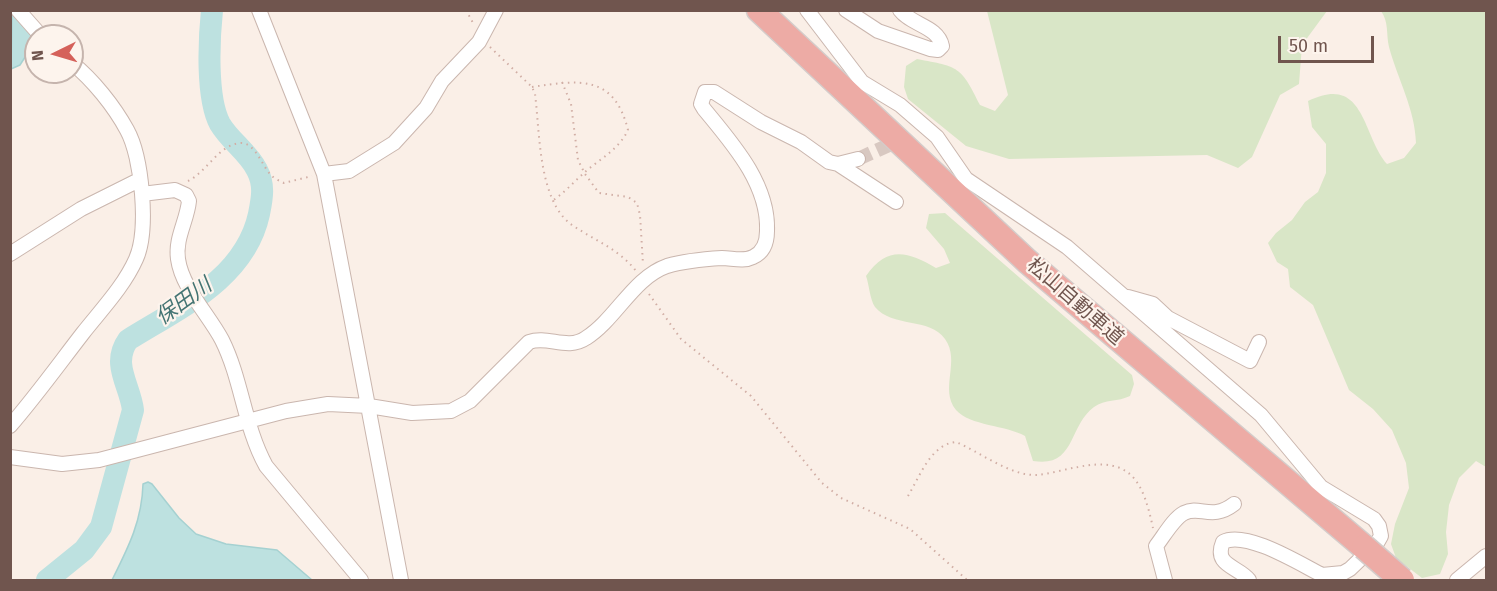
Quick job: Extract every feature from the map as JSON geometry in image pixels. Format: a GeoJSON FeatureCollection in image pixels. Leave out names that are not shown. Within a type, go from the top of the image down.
{"type":"FeatureCollection","features":[{"type":"Feature","properties":{"kind":"highway","name":"松山自動車道"},"geometry":{"type":"LineString","coordinates":[[759,10],[1027,261],[1402,580]]}},
{"type":"Feature","properties":{"kind":"street"},"geometry":{"type":"LineString","coordinates":[[259,10],[324,174],[400,580]]}},
{"type":"Feature","properties":{"kind":"street"},"geometry":{"type":"LineString","coordinates":[[324,174],[349,171],[394,143],[412,125],[434,93],[468,57],[496,10]]}},
{"type":"Feature","properties":{"kind":"street"},"geometry":{"type":"LineString","coordinates":[[807,10],[862,82],[900,105],[937,136],[966,179],[1067,247],[1261,415],[1321,487],[1366,513],[1379,526],[1381,536],[1377,543],[1350,569],[1334,575],[1322,575],[1260,545],[1236,538],[1223,542],[1220,556],[1224,563],[1249,580]]}},
{"type":"Feature","properties":{"kind":"street"},"geometry":{"type":"LineString","coordinates":[[846,10],[878,31],[930,49],[938,50],[942,46],[936,34],[908,19],[900,10]]}},
{"type":"Feature","properties":{"kind":"street"},"geometry":{"type":"LineString","coordinates":[[20,12],[30,24]]}},
{"type":"Feature","properties":{"kind":"street"},"geometry":{"type":"LineString","coordinates":[[10,426],[128,274],[137,257],[141,239],[144,216],[142,194],[128,131],[94,84],[84,74]]}},
{"type":"Feature","properties":{"kind":"street"},"geometry":{"type":"LineString","coordinates":[[10,457],[62,464],[122,454],[246,422],[328,404],[369,406],[412,413],[451,411],[470,402],[529,342],[545,340],[567,344],[587,338],[644,281],[668,266],[720,258],[751,258],[760,253],[765,246],[767,222],[763,196],[729,139],[701,104],[705,92],[714,92],[761,122],[838,164],[896,202]]}},
{"type":"Feature","properties":{"kind":"street"},"geometry":{"type":"LineString","coordinates":[[909,136],[923,124]]}},
{"type":"Feature","properties":{"kind":"street"},"geometry":{"type":"LineString","coordinates":[[838,164],[858,159]]}},
{"type":"Feature","properties":{"kind":"street"},"geometry":{"type":"LineString","coordinates":[[10,254],[81,209],[139,180]]}},
{"type":"Feature","properties":{"kind":"street"},"geometry":{"type":"LineString","coordinates":[[142,194],[179,190],[186,195],[189,201],[181,228],[178,261],[223,343],[246,422],[266,466],[361,580]]}},
{"type":"Feature","properties":{"kind":"street"},"geometry":{"type":"LineString","coordinates":[[1123,296],[1153,304],[1168,318],[1250,361],[1259,342]]}},
{"type":"Feature","properties":{"kind":"street"},"geometry":{"type":"LineString","coordinates":[[1165,580],[1156,546],[1185,513],[1213,514],[1234,504]]}},
{"type":"Feature","properties":{"kind":"street"},"geometry":{"type":"LineString","coordinates":[[1457,580],[1486,556]]}},
{"type":"Feature","properties":{"kind":"path"},"geometry":{"type":"LineString","coordinates":[[466,10],[481,36],[498,57],[532,87],[551,202],[562,217],[628,261],[644,281],[681,339],[751,396],[822,483],[841,498],[910,529],[967,580]]}},
{"type":"Feature","properties":{"kind":"path"},"geometry":{"type":"LineString","coordinates":[[532,87],[562,82],[588,82],[610,94],[621,105],[628,130],[615,147],[571,189],[551,202]]}},
{"type":"Feature","properties":{"kind":"path"},"geometry":{"type":"LineString","coordinates":[[562,82],[571,104],[578,160],[585,174],[600,193],[628,197],[637,203],[640,215],[644,281]]}},
{"type":"Feature","properties":{"kind":"path"},"geometry":{"type":"LineString","coordinates":[[179,190],[185,182],[195,178],[230,145],[243,143],[257,155],[273,177],[284,183],[324,174]]}},
{"type":"Feature","properties":{"kind":"path"},"geometry":{"type":"LineString","coordinates":[[908,495],[934,453],[946,443],[956,442],[1030,474],[1083,466],[1120,467],[1134,476],[1146,497],[1156,546]]}},
{"type":"Feature","properties":{"kind":"green space"},"geometry":{"type":"Polygon","coordinates":[[[987,10],[1327,11],[1302,45],[1299,84],[1280,95],[1252,157],[1238,168],[1207,155],[1009,159],[966,146],[908,99],[904,87],[906,66],[917,59],[942,64],[957,70],[968,82],[980,105],[995,111],[1008,95],[987,10]]]}},
{"type":"Feature","properties":{"kind":"green space"},"geometry":{"type":"Polygon","coordinates":[[[1381,11],[1486,11],[1486,467],[1476,461],[1459,478],[1449,505],[1446,532],[1448,554],[1440,574],[1422,578],[1396,558],[1391,544],[1395,524],[1409,488],[1406,463],[1392,430],[1373,409],[1349,390],[1313,305],[1290,287],[1288,269],[1277,262],[1268,243],[1292,220],[1305,202],[1318,192],[1326,173],[1326,144],[1312,127],[1308,101],[1327,94],[1341,95],[1351,101],[1360,111],[1387,164],[1404,158],[1416,143],[1413,118],[1389,47],[1384,15],[1381,11]]]}},
{"type":"Feature","properties":{"kind":"green space"},"geometry":{"type":"Polygon","coordinates":[[[945,213],[1132,375],[1134,384],[1130,396],[1094,407],[1080,424],[1070,444],[1057,458],[1033,461],[1025,436],[970,419],[956,410],[949,393],[951,356],[945,339],[930,328],[882,314],[873,304],[866,276],[882,260],[898,254],[916,258],[936,268],[950,263],[944,249],[926,228],[929,214],[945,213]]]}},
{"type":"Feature","properties":{"kind":"water"},"geometry":{"type":"Polygon","coordinates":[[[12,10],[24,25],[24,59],[20,65],[11,69],[12,10]]]}},
{"type":"Feature","properties":{"kind":"water"},"geometry":{"type":"Polygon","coordinates":[[[148,482],[196,534],[226,544],[277,550],[312,580],[112,580],[137,522],[143,484],[148,482]]]}},
{"type":"Feature","properties":{"kind":"waterway","name":"保田川"},"geometry":{"type":"LineString","coordinates":[[47,580],[84,550],[101,527],[133,410],[121,366],[123,349],[128,340],[188,303],[225,274],[240,257],[251,237],[259,214],[262,192],[260,176],[249,158],[220,124],[212,99],[210,68],[212,10]]}},
{"type":"Feature","properties":{"kind":"tunnel"},"geometry":{"type":"LineString","coordinates":[[858,159],[902,139]]}}]}
